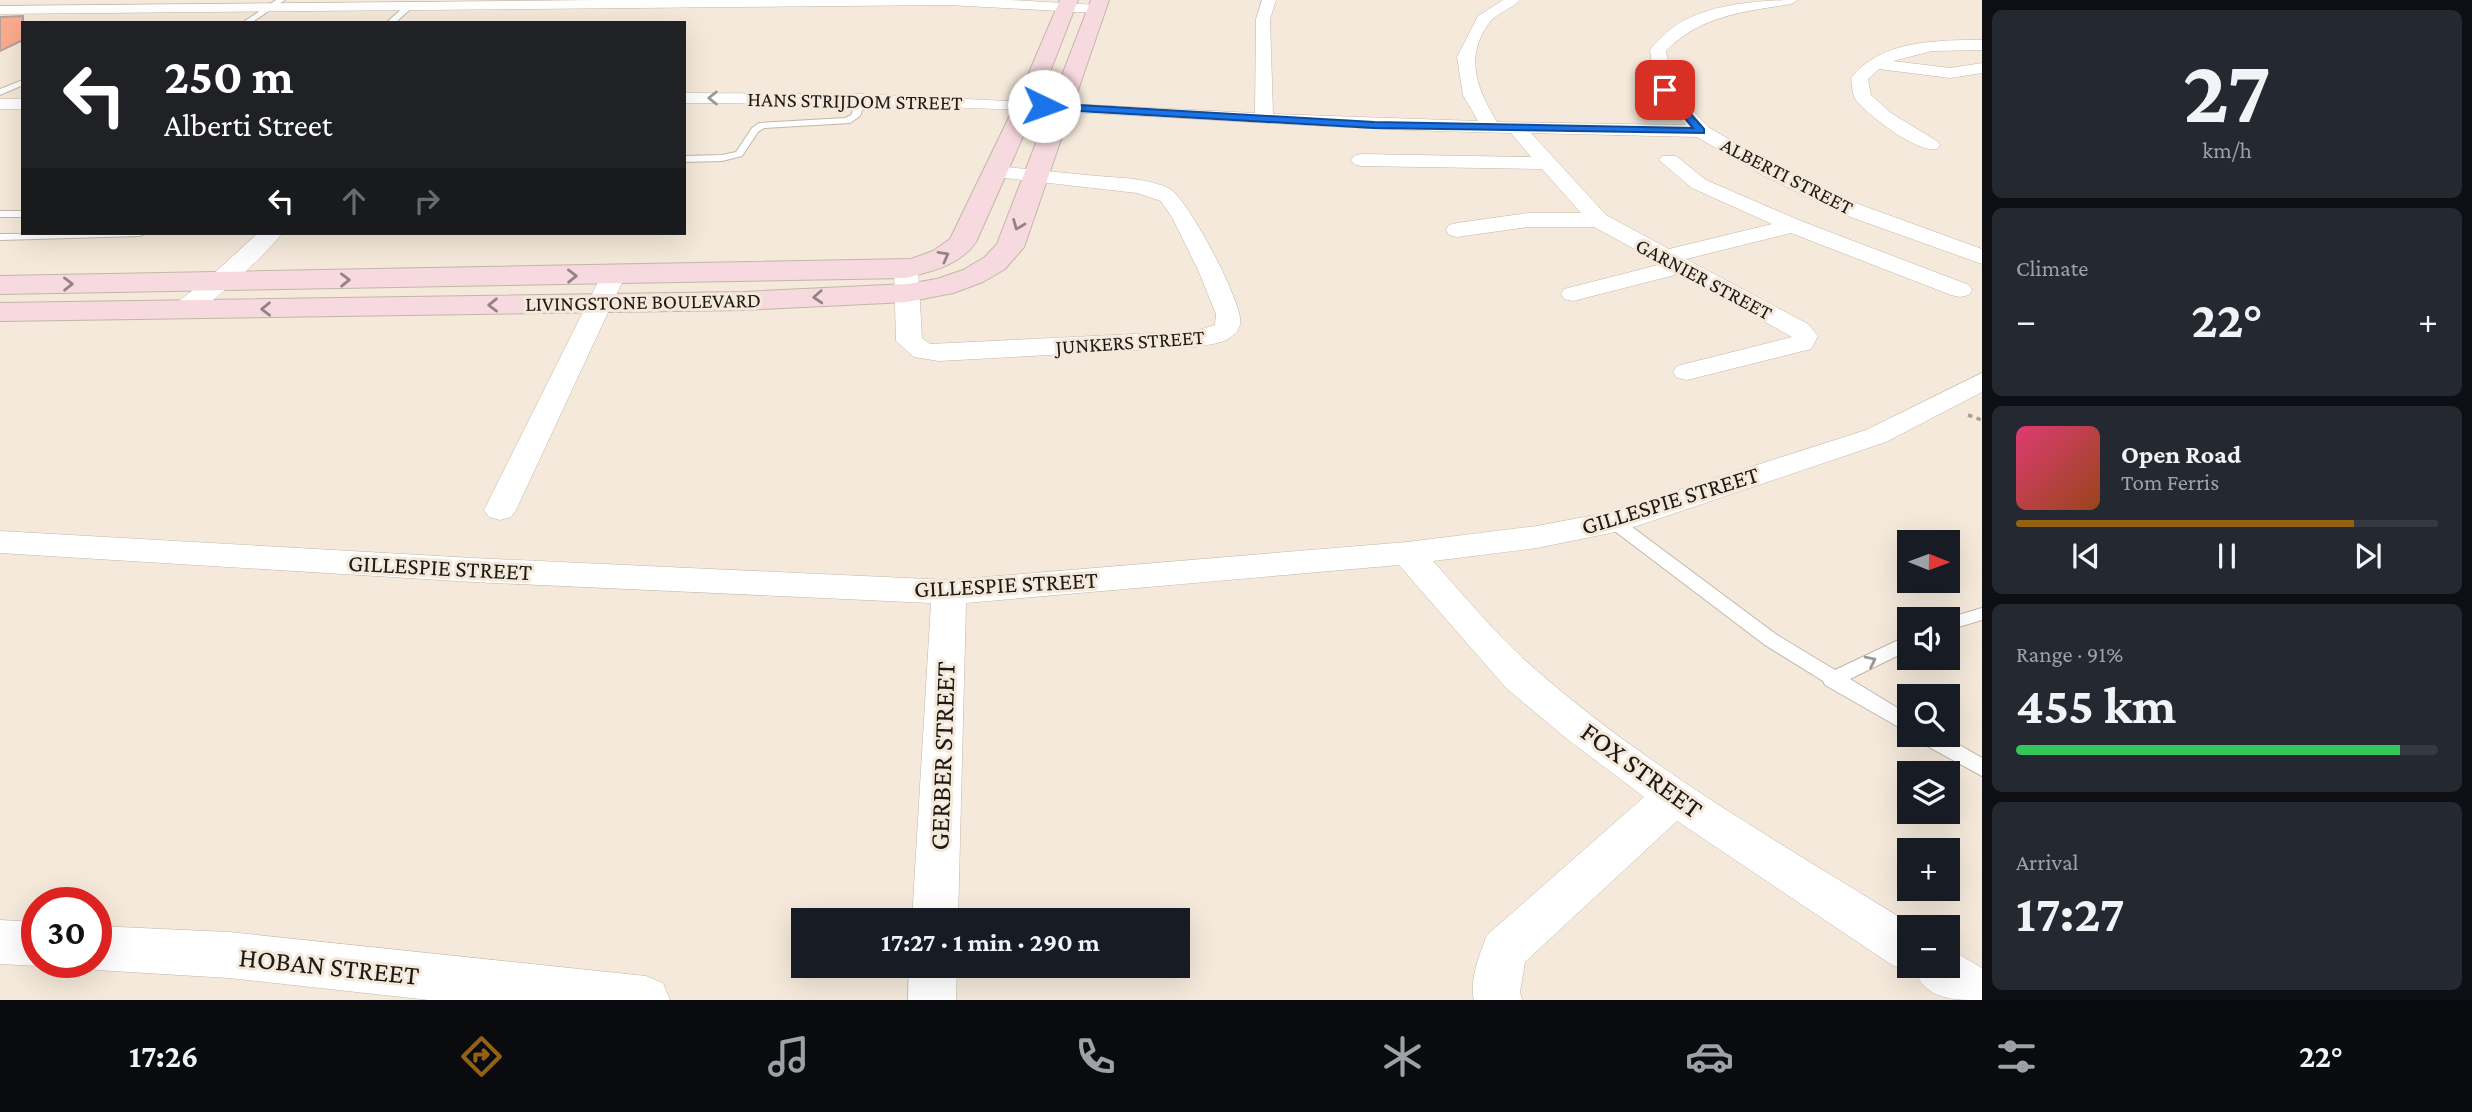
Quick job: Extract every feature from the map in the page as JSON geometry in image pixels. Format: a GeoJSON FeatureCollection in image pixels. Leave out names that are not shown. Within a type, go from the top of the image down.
{"type":"FeatureCollection","features":[{"type":"Feature","properties":{"kind":"street"},"geometry":{"type":"LineString","coordinates":[[1264,120],[1262,19],[1269,0]]}},
{"type":"Feature","properties":{"kind":"street"},"geometry":{"type":"LineString","coordinates":[[1490,128],[1472,95],[1465,57],[1483,19],[1513,0]]}},
{"type":"Feature","properties":{"kind":"street","name":"ALBERTI STREET"},"geometry":{"type":"LineString","coordinates":[[1791,0],[1731,10],[1678,30],[1658,50],[1665,90],[1700,131],[1771,172],[1853,210],[1982,257]]}},
{"type":"Feature","properties":{"kind":"street"},"geometry":{"type":"LineString","coordinates":[[0,9],[275,4],[411,6],[949,1],[1098,5]]}},
{"type":"Feature","properties":{"kind":"street"},"geometry":{"type":"LineString","coordinates":[[494,21],[513,3]]}},
{"type":"Feature","properties":{"kind":"street","name":"LIVINGSTONE BOULEVARD"},"geometry":{"type":"LineString","coordinates":[[0,312],[743,301],[907,281],[933,262],[955,251],[1026,105],[1067,4]]}},
{"type":"Feature","properties":{"kind":"street","name":"LIVINGSTONE BOULEVARD"},"geometry":{"type":"LineString","coordinates":[[0,285],[613,276],[907,281],[943,286],[972,275],[995,262],[1010,247],[1098,5]]}},
{"type":"Feature","properties":{"kind":"street"},"geometry":{"type":"LineString","coordinates":[[1930,145],[1885,117],[1863,97],[1859,78],[1873,63],[1898,52],[1982,45]]}},
{"type":"Feature","properties":{"kind":"street"},"geometry":{"type":"LineString","coordinates":[[1873,63],[1950,73],[1982,68]]}},
{"type":"Feature","properties":{"kind":"street","name":"HANS STRIJDOM STREET"},"geometry":{"type":"LineString","coordinates":[[686,98],[862,99],[1026,105],[1264,120],[1517,129],[1700,131]]}},
{"type":"Feature","properties":{"kind":"street"},"geometry":{"type":"LineString","coordinates":[[0,104],[21,104]]}},
{"type":"Feature","properties":{"kind":"street","name":"GARNIER STREET"},"geometry":{"type":"LineString","coordinates":[[1517,129],[1598,220],[1799,329],[1805,336],[1802,343],[1687,372]]}},
{"type":"Feature","properties":{"kind":"street"},"geometry":{"type":"LineString","coordinates":[[1360,160],[1548,163]]}},
{"type":"Feature","properties":{"kind":"street"},"geometry":{"type":"LineString","coordinates":[[1669,160],[1699,184],[1793,226],[1960,290]]}},
{"type":"Feature","properties":{"kind":"street","name":"JUNKERS STREET"},"geometry":{"type":"LineString","coordinates":[[907,281],[909,341],[913,346],[931,352],[1195,339],[1226,331],[1230,325],[1229,314],[1196,243],[1169,198],[1146,188],[995,172]]}},
{"type":"Feature","properties":{"kind":"street"},"geometry":{"type":"LineString","coordinates":[[1457,230],[1528,220],[1598,220]]}},
{"type":"Feature","properties":{"kind":"street"},"geometry":{"type":"LineString","coordinates":[[1573,294],[1793,226]]}},
{"type":"Feature","properties":{"kind":"street"},"geometry":{"type":"LineString","coordinates":[[181,311],[218,282],[269,235]]}},
{"type":"Feature","properties":{"kind":"street"},"geometry":{"type":"LineString","coordinates":[[500,510],[613,276]]}},
{"type":"Feature","properties":{"kind":"street","name":"GILLESPIE STREET"},"geometry":{"type":"LineString","coordinates":[[0,542],[473,570],[949,592],[1407,553],[1537,537],[1614,522],[1875,436],[1982,380]]}},
{"type":"Feature","properties":{"kind":"street","name":"FOX STREET"},"geometry":{"type":"LineString","coordinates":[[1407,553],[1497,656],[1536,693],[1675,796],[1897,941]]}},
{"type":"Feature","properties":{"kind":"street","name":"GERBER STREET"},"geometry":{"type":"LineString","coordinates":[[936,908],[949,592]]}},
{"type":"Feature","properties":{"kind":"street"},"geometry":{"type":"LineString","coordinates":[[1498,1000],[1496,992],[1504,951],[1675,796]]}},
{"type":"Feature","properties":{"kind":"street"},"geometry":{"type":"LineString","coordinates":[[0,942],[21,943]]}},
{"type":"Feature","properties":{"kind":"street","name":"HOBAN STREET"},"geometry":{"type":"LineString","coordinates":[[112,949],[229,955],[646,1000]]}},
{"type":"Feature","properties":{"kind":"street"},"geometry":{"type":"LineString","coordinates":[[932,1000],[933,978]]}},
{"type":"Feature","properties":{"kind":"street"},"geometry":{"type":"LineString","coordinates":[[1954,978],[1982,996]]}},
{"type":"Feature","properties":{"kind":"lane"},"geometry":{"type":"LineString","coordinates":[[249,21],[275,4]]}},
{"type":"Feature","properties":{"kind":"lane"},"geometry":{"type":"LineString","coordinates":[[392,21],[411,6]]}},
{"type":"Feature","properties":{"kind":"lane"},"geometry":{"type":"LineString","coordinates":[[0,92],[21,84]]}},
{"type":"Feature","properties":{"kind":"lane"},"geometry":{"type":"LineString","coordinates":[[686,159],[731,157],[739,154],[755,130],[772,122],[847,121],[855,116],[862,99]]}},
{"type":"Feature","properties":{"kind":"lane"},"geometry":{"type":"LineString","coordinates":[[0,214],[21,214]]}},
{"type":"Feature","properties":{"kind":"lane"},"geometry":{"type":"LineString","coordinates":[[0,237],[70,235]]}},
{"type":"Feature","properties":{"kind":"lane"},"geometry":{"type":"LineString","coordinates":[[1614,522],[1771,640],[1897,718]]}},
{"type":"Feature","properties":{"kind":"lane"},"geometry":{"type":"LineString","coordinates":[[1960,620],[1982,614]]}},
{"type":"Feature","properties":{"kind":"lane"},"geometry":{"type":"LineString","coordinates":[[1832,680],[1897,648]]}},
{"type":"Feature","properties":{"kind":"lane"},"geometry":{"type":"LineString","coordinates":[[1946,747],[1982,768]]}},
{"type":"Feature","properties":{"kind":"building"},"geometry":{"type":"Polygon","coordinates":[[[23,16],[21,41],[0,51],[0,17],[23,16]]]}},
{"type":"Feature","properties":{"kind":"route"},"geometry":{"type":"LineString","coordinates":[[1044,106],[1374,125],[1700,131],[1665,90]]}}]}
